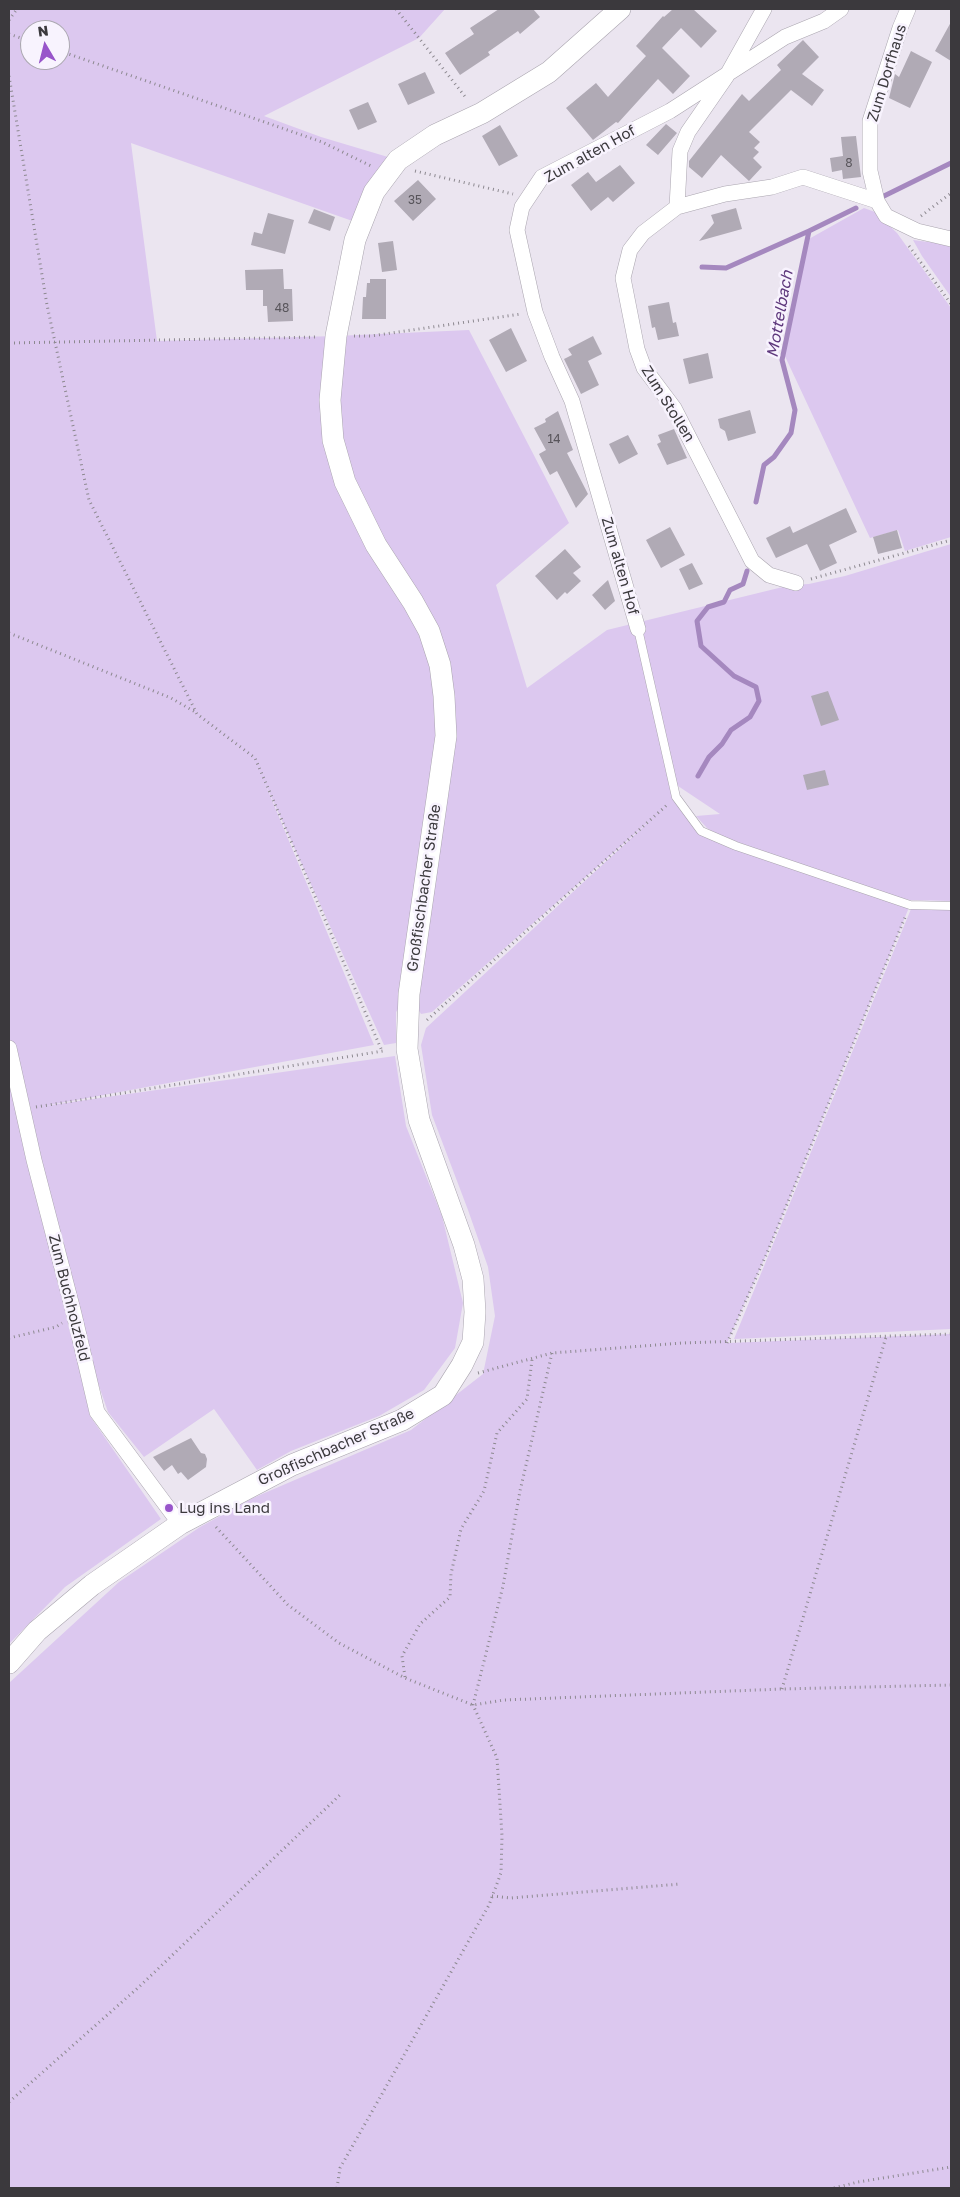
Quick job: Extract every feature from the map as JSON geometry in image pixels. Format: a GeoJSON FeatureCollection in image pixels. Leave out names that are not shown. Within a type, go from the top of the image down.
{"type":"FeatureCollection","features":[{"type":"Feature","properties":{"kind":"main road","name":"Großfischbacher Straße"},"geometry":{"type":"LineString","coordinates":[[9,1663],[37,1631],[92,1585],[180,1524],[292,1465],[402,1420],[442,1394],[462,1365],[473,1342],[475,1312],[473,1279],[464,1245],[419,1120],[408,1049],[409,994],[446,736],[440,665],[429,630],[414,602],[376,545],[344,482],[333,440],[330,400],[336,336],[355,240],[374,192],[398,160],[435,135],[482,113],[549,72],[620,9]]}},
{"type":"Feature","properties":{"kind":"street"},"geometry":{"type":"LineString","coordinates":[[677,207],[680,151],[688,132],[726,77],[764,9]]}},
{"type":"Feature","properties":{"kind":"street","name":"Zum alten Hof"},"geometry":{"type":"LineString","coordinates":[[638,629],[572,401],[552,357],[535,312],[517,230],[522,208],[542,177],[670,111],[785,38],[824,21],[841,9]]}},
{"type":"Feature","properties":{"kind":"street","name":"Zum Dorfhaus"},"geometry":{"type":"LineString","coordinates":[[908,9],[870,121],[870,171],[877,201],[886,216],[908,227],[951,239]]}},
{"type":"Feature","properties":{"kind":"street","name":"Zum Stollen"},"geometry":{"type":"LineString","coordinates":[[796,583],[769,575],[752,561],[678,415],[644,368],[637,349],[623,278],[630,250],[643,233],[677,207],[725,194],[772,186],[803,176],[877,201]]}},
{"type":"Feature","properties":{"kind":"street","name":"Zum Buchholzfeld"},"geometry":{"type":"LineString","coordinates":[[9,1048],[34,1160],[97,1412],[180,1524]]}},
{"type":"Feature","properties":{"kind":"lane"},"geometry":{"type":"LineString","coordinates":[[638,629],[676,797],[701,831],[718,840],[910,905],[951,906]]}},
{"type":"Feature","properties":{"kind":"path"},"geometry":{"type":"LineString","coordinates":[[9,20],[17,9]]}},
{"type":"Feature","properties":{"kind":"path"},"geometry":{"type":"LineString","coordinates":[[396,9],[460,93],[482,113]]}},
{"type":"Feature","properties":{"kind":"path"},"geometry":{"type":"LineString","coordinates":[[70,54],[322,142],[388,172],[528,198]]}},
{"type":"Feature","properties":{"kind":"path"},"geometry":{"type":"LineString","coordinates":[[9,76],[47,306],[89,500],[197,714]]}},
{"type":"Feature","properties":{"kind":"path"},"geometry":{"type":"LineString","coordinates":[[951,193],[908,227],[903,238],[951,304]]}},
{"type":"Feature","properties":{"kind":"path"},"geometry":{"type":"LineString","coordinates":[[9,343],[371,336],[535,312]]}},
{"type":"Feature","properties":{"kind":"path"},"geometry":{"type":"LineString","coordinates":[[796,583],[951,540]]}},
{"type":"Feature","properties":{"kind":"path"},"geometry":{"type":"LineString","coordinates":[[9,633],[171,698],[197,714],[255,758],[382,1051],[23,1109]]}},
{"type":"Feature","properties":{"kind":"path"},"geometry":{"type":"LineString","coordinates":[[408,1025],[423,1024],[676,797]]}},
{"type":"Feature","properties":{"kind":"path"},"geometry":{"type":"LineString","coordinates":[[727,1343],[767,1253],[910,905]]}},
{"type":"Feature","properties":{"kind":"path"},"geometry":{"type":"LineString","coordinates":[[9,1338],[56,1326],[74,1314]]}},
{"type":"Feature","properties":{"kind":"path"},"geometry":{"type":"LineString","coordinates":[[462,1365],[479,1373],[552,1353],[682,1344],[951,1334]]}},
{"type":"Feature","properties":{"kind":"path"},"geometry":{"type":"LineString","coordinates":[[782,1688],[886,1337]]}},
{"type":"Feature","properties":{"kind":"path"},"geometry":{"type":"LineString","coordinates":[[337,2188],[340,2168],[457,1963],[492,1896],[501,1873],[502,1836],[498,1758],[473,1705],[504,1586],[520,1492],[552,1353]]}},
{"type":"Feature","properties":{"kind":"path"},"geometry":{"type":"LineString","coordinates":[[405,1678],[402,1656],[420,1624],[450,1597],[451,1574],[461,1529],[484,1491],[497,1433],[528,1399],[532,1360]]}},
{"type":"Feature","properties":{"kind":"path"},"geometry":{"type":"LineString","coordinates":[[203,1512],[288,1605],[339,1643],[405,1678],[473,1705],[504,1700],[782,1688],[951,1685]]}},
{"type":"Feature","properties":{"kind":"path"},"geometry":{"type":"LineString","coordinates":[[9,2102],[140,1986],[342,1793]]}},
{"type":"Feature","properties":{"kind":"path"},"geometry":{"type":"LineString","coordinates":[[492,1896],[511,1898],[680,1884]]}},
{"type":"Feature","properties":{"kind":"path"},"geometry":{"type":"LineString","coordinates":[[834,2188],[858,2182],[951,2167]]}},
{"type":"Feature","properties":{"kind":"shaded area"},"geometry":{"type":"Polygon","coordinates":[[[9,9],[445,9],[419,38],[264,116],[321,137],[398,160],[361,224],[131,143],[157,341],[469,330],[569,523],[496,585],[527,688],[607,630],[791,585],[809,584],[845,576],[951,544],[951,901],[910,900],[887,895],[720,836],[707,828],[696,816],[720,814],[672,782],[676,797],[701,831],[910,905],[767,1253],[727,1343],[951,1334],[951,2188],[9,2188],[9,1683],[119,1582],[200,1527],[253,1498],[411,1430],[483,1374],[495,1316],[488,1267],[432,1115],[421,1045],[426,1028],[654,817],[432,1012],[421,1014],[409,994],[396,1012],[396,1043],[384,1045],[264,781],[374,1045],[44,1106],[395,1056],[406,1126],[442,1216],[463,1303],[455,1348],[424,1390],[379,1416],[291,1451],[257,1470],[214,1409],[144,1457],[108,1412],[74,1314],[38,1177],[90,1416],[161,1519],[65,1587],[9,1644],[9,9]]]}},
{"type":"Feature","properties":{"kind":"shaded area"},"geometry":{"type":"Polygon","coordinates":[[[864,208],[875,212],[897,233],[951,308],[951,537],[905,551],[898,530],[870,538],[783,352],[807,240],[864,208]]]}},
{"type":"Feature","properties":{"kind":"shaded area"},"geometry":{"type":"Polygon","coordinates":[[[913,240],[951,245],[951,297],[922,256],[913,240]]]}},
{"type":"Feature","properties":{"kind":"shaded area"},"geometry":{"type":"Polygon","coordinates":[[[951,908],[951,1329],[734,1339],[911,909],[951,908]]]}},
{"type":"Feature","properties":{"kind":"building"},"geometry":{"type":"Polygon","coordinates":[[[499,9],[533,9],[540,17],[520,34],[518,31],[488,52],[490,55],[460,75],[445,53],[474,34],[470,28],[499,9]]]}},
{"type":"Feature","properties":{"kind":"building"},"geometry":{"type":"Polygon","coordinates":[[[673,9],[693,9],[717,31],[701,48],[681,28],[662,48],[690,76],[673,94],[658,79],[618,123],[616,122],[593,140],[566,108],[596,83],[608,97],[646,56],[636,46],[663,16],[673,9]]]}},
{"type":"Feature","properties":{"kind":"building"},"geometry":{"type":"Polygon","coordinates":[[[951,22],[951,61],[935,51],[951,22]]]}},
{"type":"Feature","properties":{"kind":"building"},"geometry":{"type":"Polygon","coordinates":[[[803,40],[819,57],[802,74],[824,90],[812,106],[791,90],[749,132],[760,142],[754,148],[759,152],[753,158],[762,167],[749,181],[721,155],[702,178],[689,167],[689,161],[742,94],[749,101],[781,70],[777,65],[803,40]]]}},
{"type":"Feature","properties":{"kind":"building"},"geometry":{"type":"Polygon","coordinates":[[[911,51],[932,62],[910,108],[889,98],[895,74],[899,77],[911,51]]]}},
{"type":"Feature","properties":{"kind":"building"},"geometry":{"type":"Polygon","coordinates":[[[425,72],[435,93],[408,105],[398,84],[425,72]]]}},
{"type":"Feature","properties":{"kind":"building"},"geometry":{"type":"Polygon","coordinates":[[[368,102],[377,122],[358,130],[349,110],[368,102]]]}},
{"type":"Feature","properties":{"kind":"building"},"geometry":{"type":"Polygon","coordinates":[[[666,124],[677,133],[658,155],[646,145],[666,124]]]}},
{"type":"Feature","properties":{"kind":"building"},"geometry":{"type":"Polygon","coordinates":[[[500,125],[518,156],[499,166],[482,136],[500,125]]]}},
{"type":"Feature","properties":{"kind":"building"},"geometry":{"type":"Polygon","coordinates":[[[856,136],[861,177],[843,179],[842,170],[832,172],[830,158],[843,156],[841,137],[856,136]]]}},
{"type":"Feature","properties":{"kind":"building"},"geometry":{"type":"Polygon","coordinates":[[[620,165],[635,183],[613,202],[608,197],[591,211],[571,185],[588,172],[596,182],[620,165]]]}},
{"type":"Feature","properties":{"kind":"building"},"geometry":{"type":"Polygon","coordinates":[[[418,180],[436,199],[413,221],[394,201],[418,180]]]}},
{"type":"Feature","properties":{"kind":"building"},"geometry":{"type":"Polygon","coordinates":[[[736,208],[742,229],[699,241],[714,223],[711,215],[736,208]]]}},
{"type":"Feature","properties":{"kind":"building"},"geometry":{"type":"Polygon","coordinates":[[[314,209],[335,217],[330,231],[308,223],[314,209]]]}},
{"type":"Feature","properties":{"kind":"building"},"geometry":{"type":"Polygon","coordinates":[[[268,213],[294,220],[285,254],[251,245],[254,232],[262,234],[268,213]]]}},
{"type":"Feature","properties":{"kind":"building"},"geometry":{"type":"Polygon","coordinates":[[[393,241],[397,270],[382,272],[378,243],[393,241]]]}},
{"type":"Feature","properties":{"kind":"building"},"geometry":{"type":"Polygon","coordinates":[[[283,269],[284,289],[292,289],[293,321],[268,322],[267,306],[263,306],[263,290],[246,290],[245,270],[283,269]]]}},
{"type":"Feature","properties":{"kind":"building"},"geometry":{"type":"Polygon","coordinates":[[[370,279],[386,279],[386,319],[362,319],[363,297],[366,297],[367,283],[370,283],[370,279]]]}},
{"type":"Feature","properties":{"kind":"building"},"geometry":{"type":"Polygon","coordinates":[[[669,302],[673,323],[676,322],[679,336],[658,340],[655,327],[652,328],[648,306],[669,302]]]}},
{"type":"Feature","properties":{"kind":"building"},"geometry":{"type":"Polygon","coordinates":[[[511,328],[527,361],[506,372],[489,340],[511,328]]]}},
{"type":"Feature","properties":{"kind":"building"},"geometry":{"type":"Polygon","coordinates":[[[593,336],[602,354],[588,361],[599,385],[581,394],[564,359],[572,355],[568,349],[593,336]]]}},
{"type":"Feature","properties":{"kind":"building"},"geometry":{"type":"Polygon","coordinates":[[[708,353],[713,378],[689,384],[683,359],[708,353]]]}},
{"type":"Feature","properties":{"kind":"building"},"geometry":{"type":"Polygon","coordinates":[[[750,410],[756,433],[728,441],[725,431],[720,428],[718,419],[750,410]]]}},
{"type":"Feature","properties":{"kind":"building"},"geometry":{"type":"Polygon","coordinates":[[[558,411],[573,450],[567,453],[588,494],[576,508],[557,471],[550,475],[539,454],[546,450],[534,428],[546,422],[545,419],[558,411]]]}},
{"type":"Feature","properties":{"kind":"building"},"geometry":{"type":"Polygon","coordinates":[[[674,429],[687,458],[667,465],[657,444],[661,442],[658,435],[674,429]]]}},
{"type":"Feature","properties":{"kind":"building"},"geometry":{"type":"Polygon","coordinates":[[[628,435],[638,454],[619,464],[609,444],[628,435]]]}},
{"type":"Feature","properties":{"kind":"building"},"geometry":{"type":"Polygon","coordinates":[[[846,508],[857,532],[829,545],[837,563],[820,571],[807,544],[776,558],[766,538],[790,526],[793,533],[846,508]]]}},
{"type":"Feature","properties":{"kind":"building"},"geometry":{"type":"Polygon","coordinates":[[[670,527],[685,555],[661,568],[646,540],[670,527]]]}},
{"type":"Feature","properties":{"kind":"building"},"geometry":{"type":"Polygon","coordinates":[[[897,530],[902,548],[878,554],[873,537],[897,530]]]}},
{"type":"Feature","properties":{"kind":"building"},"geometry":{"type":"Polygon","coordinates":[[[565,549],[581,567],[573,573],[581,581],[567,594],[565,592],[557,600],[535,576],[565,549]]]}},
{"type":"Feature","properties":{"kind":"building"},"geometry":{"type":"Polygon","coordinates":[[[692,563],[703,584],[689,590],[679,569],[692,563]]]}},
{"type":"Feature","properties":{"kind":"building"},"geometry":{"type":"Polygon","coordinates":[[[608,580],[615,601],[605,610],[592,595],[608,580]]]}},
{"type":"Feature","properties":{"kind":"building"},"geometry":{"type":"Polygon","coordinates":[[[828,691],[839,720],[821,726],[811,696],[828,691]]]}},
{"type":"Feature","properties":{"kind":"building"},"geometry":{"type":"Polygon","coordinates":[[[825,770],[829,785],[807,790],[803,775],[825,770]]]}},
{"type":"Feature","properties":{"kind":"building"},"geometry":{"type":"Polygon","coordinates":[[[191,1438],[201,1453],[205,1454],[207,1459],[206,1467],[188,1480],[181,1472],[178,1474],[172,1465],[164,1471],[153,1457],[191,1438]]]}},
{"type":"Feature","properties":{"kind":"waterway","name":"Mottelbach"},"geometry":{"type":"LineString","coordinates":[[884,196],[951,163]]}},
{"type":"Feature","properties":{"kind":"waterway","name":"Mottelbach"},"geometry":{"type":"LineString","coordinates":[[756,502],[764,465],[774,457],[791,433],[795,410],[782,360],[809,231],[856,208]]}},
{"type":"Feature","properties":{"kind":"waterway"},"geometry":{"type":"LineString","coordinates":[[702,267],[726,268],[809,231]]}},
{"type":"Feature","properties":{"kind":"waterway"},"geometry":{"type":"LineString","coordinates":[[698,776],[709,757],[722,744],[731,730],[750,717],[759,701],[756,687],[734,676],[701,646],[697,621],[708,607],[724,602],[730,590],[743,584],[747,571]]}},
{"type":"Feature","properties":{"kind":"place","name":"Lug ins Land"},"geometry":{"type":"Point","coordinates":[169,1508]}}]}
